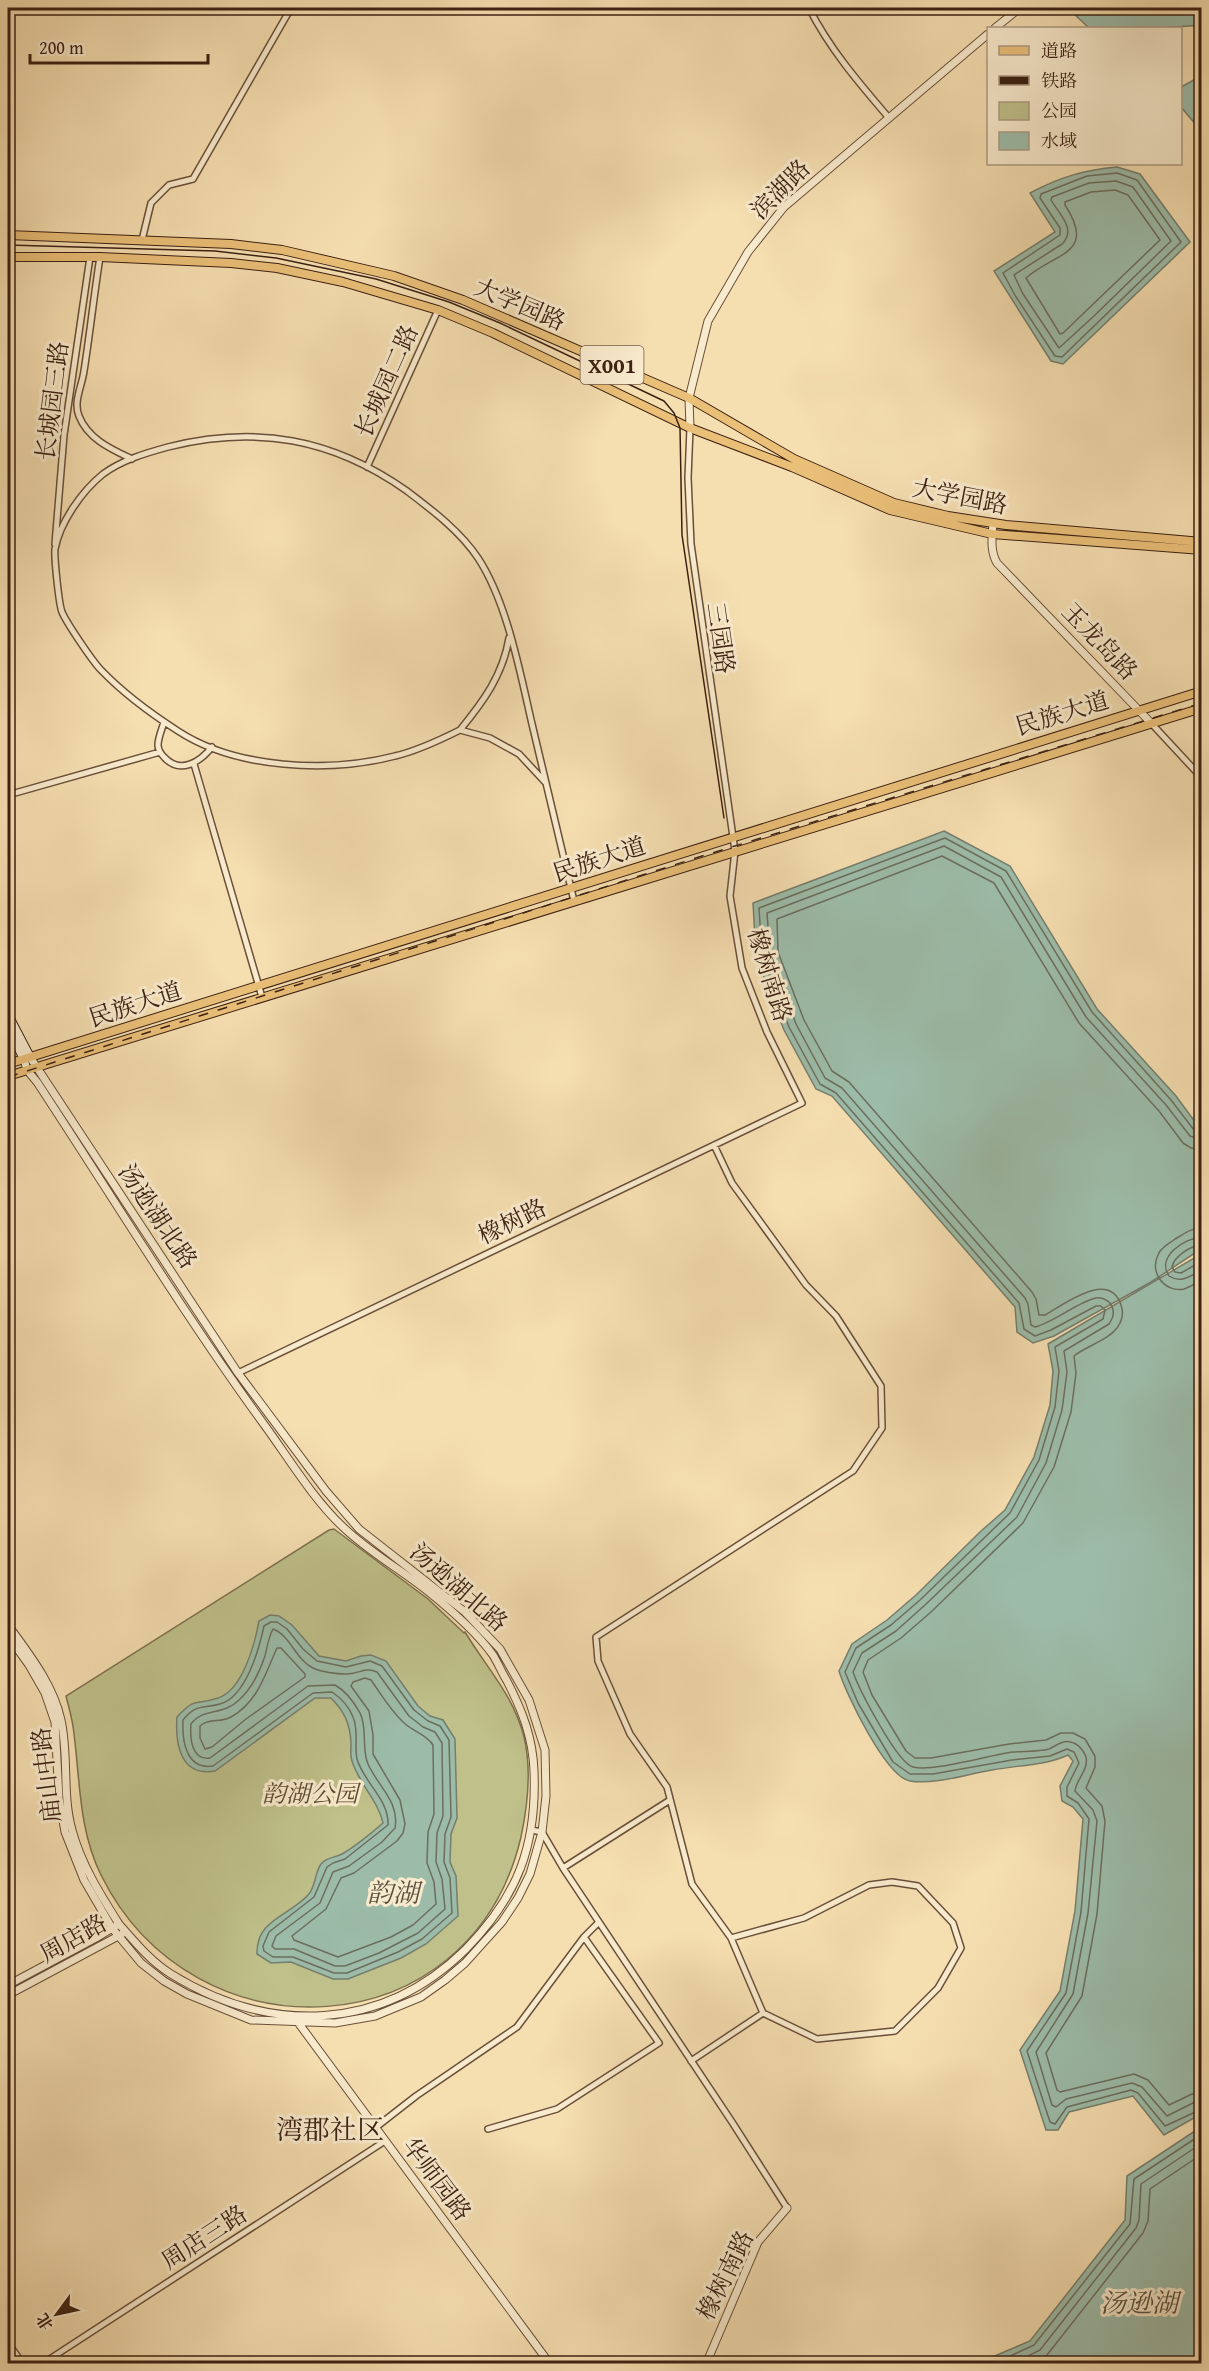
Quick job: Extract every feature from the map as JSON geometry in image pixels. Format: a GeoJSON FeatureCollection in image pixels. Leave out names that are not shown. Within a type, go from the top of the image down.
{"type":"FeatureCollection","features":[{"type":"Feature","properties":{"kind":"main road","name":"大学园路"},"geometry":{"type":"LineString","coordinates":[[8,235],[221,243],[282,250],[394,276],[463,300],[688,398],[794,459],[894,503],[948,516],[993,523],[1202,542]]}},
{"type":"Feature","properties":{"kind":"main road","name":"大学园路"},"geometry":{"type":"LineString","coordinates":[[8,257],[95,257],[231,263],[277,268],[374,290],[438,310],[539,354],[690,429],[792,467],[890,510],[992,534],[1202,550]]}},
{"type":"Feature","properties":{"kind":"main road","name":"民族大道"},"geometry":{"type":"LineString","coordinates":[[8,1064],[1202,691]]}},
{"type":"Feature","properties":{"kind":"main road","name":"民族大道"},"geometry":{"type":"LineString","coordinates":[[8,1076],[1202,708]]}},
{"type":"Feature","properties":{"kind":"main road","name":"汤逊湖北路"},"geometry":{"type":"LineString","coordinates":[[8,1015],[27,1058]]}},
{"type":"Feature","properties":{"kind":"main road","name":"汤逊湖北路"},"geometry":{"type":"LineString","coordinates":[[8,1027],[27,1058]]}},
{"type":"Feature","properties":{"kind":"street"},"geometry":{"type":"LineString","coordinates":[[142,240],[151,203],[169,185],[193,179],[291,8]]}},
{"type":"Feature","properties":{"kind":"street"},"geometry":{"type":"LineString","coordinates":[[809,8],[817,25],[851,74],[889,118]]}},
{"type":"Feature","properties":{"kind":"street"},"geometry":{"type":"LineString","coordinates":[[996,27],[1020,8]]}},
{"type":"Feature","properties":{"kind":"street","name":"滨湖路"},"geometry":{"type":"LineString","coordinates":[[690,429],[688,398],[708,321],[748,252],[784,207],[987,35]]}},
{"type":"Feature","properties":{"kind":"street","name":"长城园三路"},"geometry":{"type":"LineString","coordinates":[[95,257],[84,374],[76,405],[79,417],[89,432],[106,447],[132,459]]}},
{"type":"Feature","properties":{"kind":"street","name":"长城园三路"},"geometry":{"type":"LineString","coordinates":[[95,257],[64,435],[55,550],[62,611],[99,668],[145,710],[186,737],[238,757],[302,766],[345,765],[396,756],[460,730]]}},
{"type":"Feature","properties":{"kind":"street","name":"长城园二路"},"geometry":{"type":"LineString","coordinates":[[367,467],[438,310]]}},
{"type":"Feature","properties":{"kind":"street","name":"三园路"},"geometry":{"type":"LineString","coordinates":[[690,429],[688,478],[691,544],[735,851]]}},
{"type":"Feature","properties":{"kind":"street"},"geometry":{"type":"LineString","coordinates":[[55,550],[71,508],[103,474],[151,451],[197,440],[244,436],[288,438],[339,454],[384,475],[437,513],[477,556],[498,596],[523,683],[574,901]]}},
{"type":"Feature","properties":{"kind":"street","name":"玉龙岛路"},"geometry":{"type":"LineString","coordinates":[[993,523],[993,556],[998,563],[1202,778]]}},
{"type":"Feature","properties":{"kind":"street"},"geometry":{"type":"LineString","coordinates":[[509,635],[506,658],[493,686],[460,730],[490,738],[519,754],[547,784]]}},
{"type":"Feature","properties":{"kind":"street"},"geometry":{"type":"LineString","coordinates":[[164,722],[158,746],[169,762],[178,766],[194,764],[212,747]]}},
{"type":"Feature","properties":{"kind":"street"},"geometry":{"type":"LineString","coordinates":[[8,795],[160,752]]}},
{"type":"Feature","properties":{"kind":"street"},"geometry":{"type":"LineString","coordinates":[[194,764],[262,997]]}},
{"type":"Feature","properties":{"kind":"street","name":"橡树南路"},"geometry":{"type":"LineString","coordinates":[[735,851],[730,896],[742,968],[767,1032],[802,1103]]}},
{"type":"Feature","properties":{"kind":"street","name":"汤逊湖北路"},"geometry":{"type":"LineString","coordinates":[[27,1058],[37,1082],[230,1378],[318,1498],[342,1526],[431,1594],[463,1622],[493,1656],[520,1707],[529,1730],[533,1751],[535,1776],[531,1830],[525,1859],[508,1896],[478,1937],[441,1972],[416,1989],[363,2010],[297,2019],[251,2020],[187,1994],[164,1981],[141,1963],[118,1937]]}},
{"type":"Feature","properties":{"kind":"street","name":"汤逊湖北路"},"geometry":{"type":"LineString","coordinates":[[31,1069],[238,1372],[326,1491],[359,1529],[465,1612],[500,1649],[529,1701],[545,1750],[546,1796],[542,1832],[531,1874],[518,1898],[502,1922],[465,1963],[445,1980],[421,1997],[375,2016],[335,2023],[297,2019],[253,2010],[212,1995],[170,1973],[148,1956],[126,1932],[115,1926]]}},
{"type":"Feature","properties":{"kind":"street","name":"橡树路"},"geometry":{"type":"LineString","coordinates":[[238,1372],[802,1103]]}},
{"type":"Feature","properties":{"kind":"street"},"geometry":{"type":"LineString","coordinates":[[714,1145],[732,1183],[806,1285],[836,1316],[880,1386],[882,1428],[853,1471],[596,1637],[598,1661],[630,1734],[666,1787],[692,1884],[732,1938],[763,2013],[817,2039],[895,2031],[938,1988],[961,1948],[953,1923],[918,1886],[892,1882],[868,1885],[804,1918],[732,1938]]}},
{"type":"Feature","properties":{"kind":"street","name":"庙山中路"},"geometry":{"type":"LineString","coordinates":[[8,1625],[34,1661],[51,1690],[61,1721],[65,1797],[72,1830],[90,1877],[115,1926],[118,1937]]}},
{"type":"Feature","properties":{"kind":"street","name":"庙山中路"},"geometry":{"type":"LineString","coordinates":[[8,1636],[45,1693],[55,1722],[59,1798],[65,1832],[84,1880],[115,1926]]}},
{"type":"Feature","properties":{"kind":"street"},"geometry":{"type":"LineString","coordinates":[[563,1868],[670,1800]]}},
{"type":"Feature","properties":{"kind":"street"},"geometry":{"type":"LineString","coordinates":[[531,1830],[542,1832],[563,1868],[787,2208]]}},
{"type":"Feature","properties":{"kind":"street"},"geometry":{"type":"LineString","coordinates":[[375,2128],[416,2096],[517,2027],[584,1937],[599,1922]]}},
{"type":"Feature","properties":{"kind":"street","name":"周店路"},"geometry":{"type":"LineString","coordinates":[[10,1983],[115,1926]]}},
{"type":"Feature","properties":{"kind":"street","name":"周店路"},"geometry":{"type":"LineString","coordinates":[[8,1997],[126,1932]]}},
{"type":"Feature","properties":{"kind":"street"},"geometry":{"type":"LineString","coordinates":[[488,2129],[557,2109],[659,2043],[584,1937]]}},
{"type":"Feature","properties":{"kind":"street"},"geometry":{"type":"LineString","coordinates":[[691,2061],[763,2013]]}},
{"type":"Feature","properties":{"kind":"street","name":"华师园路"},"geometry":{"type":"LineString","coordinates":[[297,2019],[550,2364]]}},
{"type":"Feature","properties":{"kind":"street","name":"周店三路"},"geometry":{"type":"LineString","coordinates":[[42,2364],[385,2141]]}},
{"type":"Feature","properties":{"kind":"street","name":"橡树南路"},"geometry":{"type":"LineString","coordinates":[[706,2364],[758,2242],[787,2208]]}},
{"type":"Feature","properties":{"kind":"street"},"geometry":{"type":"LineString","coordinates":[[8,2343],[23,2364]]}},
{"type":"Feature","properties":{"kind":"green space","name":"韵湖公园"},"geometry":{"type":"Polygon","coordinates":[[[334,1529],[428,1599],[465,1632],[514,1708],[519,1722],[528,1762],[526,1812],[521,1837],[492,1907],[447,1959],[391,1992],[327,2006],[262,2002],[199,1978],[144,1936],[101,1875],[84,1823],[73,1729],[66,1696],[334,1529]]]}},
{"type":"Feature","properties":{"kind":"water"},"geometry":{"type":"Polygon","coordinates":[[[1075,8],[1201,8],[1201,25],[1088,27],[1072,12],[1075,8]]]}},
{"type":"Feature","properties":{"kind":"water"},"geometry":{"type":"Polygon","coordinates":[[[1201,76],[1201,121],[1196,125],[1182,108],[1182,86],[1201,76]]]}},
{"type":"Feature","properties":{"kind":"water"},"geometry":{"type":"Polygon","coordinates":[[[1117,167],[1140,174],[1190,242],[1063,364],[1051,361],[994,271],[1055,232],[1030,193],[1072,175],[1117,167]]]}},
{"type":"Feature","properties":{"kind":"water"},"geometry":{"type":"Polygon","coordinates":[[[944,831],[1010,866],[1097,1009],[1176,1096],[1201,1130],[1201,1249],[1151,1282],[1054,1336],[1033,1343],[1017,1332],[1015,1307],[832,1096],[816,1089],[784,1030],[756,957],[753,903],[944,831]]]}},
{"type":"Feature","properties":{"kind":"water"},"geometry":{"type":"Polygon","coordinates":[[[1201,1254],[1201,2114],[1164,2135],[1133,2096],[1069,2112],[1058,2130],[1046,2130],[1020,2050],[1060,1991],[1075,1911],[1083,1819],[1073,1807],[1062,1801],[1060,1786],[1073,1761],[1068,1755],[1040,1763],[940,1780],[910,1781],[900,1776],[879,1751],[858,1715],[839,1671],[852,1644],[887,1620],[916,1595],[1005,1510],[1034,1457],[1050,1405],[1053,1371],[1048,1344],[1201,1254]]]}},
{"type":"Feature","properties":{"kind":"water","name":"韵湖"},"geometry":{"type":"Polygon","coordinates":[[[270,1615],[279,1616],[292,1625],[319,1656],[346,1661],[371,1655],[386,1661],[418,1706],[430,1716],[443,1720],[455,1739],[457,1818],[451,1834],[450,1862],[456,1876],[458,1916],[426,1944],[401,1958],[348,1979],[333,1979],[291,1962],[271,1963],[257,1954],[258,1942],[262,1933],[268,1925],[309,1894],[323,1862],[347,1851],[383,1823],[377,1807],[355,1769],[351,1756],[349,1729],[346,1718],[339,1708],[331,1698],[315,1698],[215,1771],[204,1772],[194,1769],[182,1757],[179,1748],[177,1717],[193,1703],[218,1698],[234,1686],[246,1665],[259,1621],[270,1615]]]}},
{"type":"Feature","properties":{"kind":"water","name":"汤逊湖"},"geometry":{"type":"Polygon","coordinates":[[[1201,2127],[1201,2363],[978,2363],[1030,2341],[1125,2220],[1127,2176],[1201,2127]]]}},
{"type":"Feature","properties":{"kind":"tram line"},"geometry":{"type":"LineString","coordinates":[[8,245],[215,251],[276,258],[376,279],[449,302],[500,323],[664,401],[674,413],[680,428],[682,535],[724,818]]}},
{"type":"Feature","properties":{"kind":"railway"},"geometry":{"type":"LineString","coordinates":[[8,1077],[699,857],[1202,703]]}},
{"type":"Feature","properties":{"kind":"district","name":"湾郡社区"},"geometry":{"type":"Point","coordinates":[330,2129]}}]}
